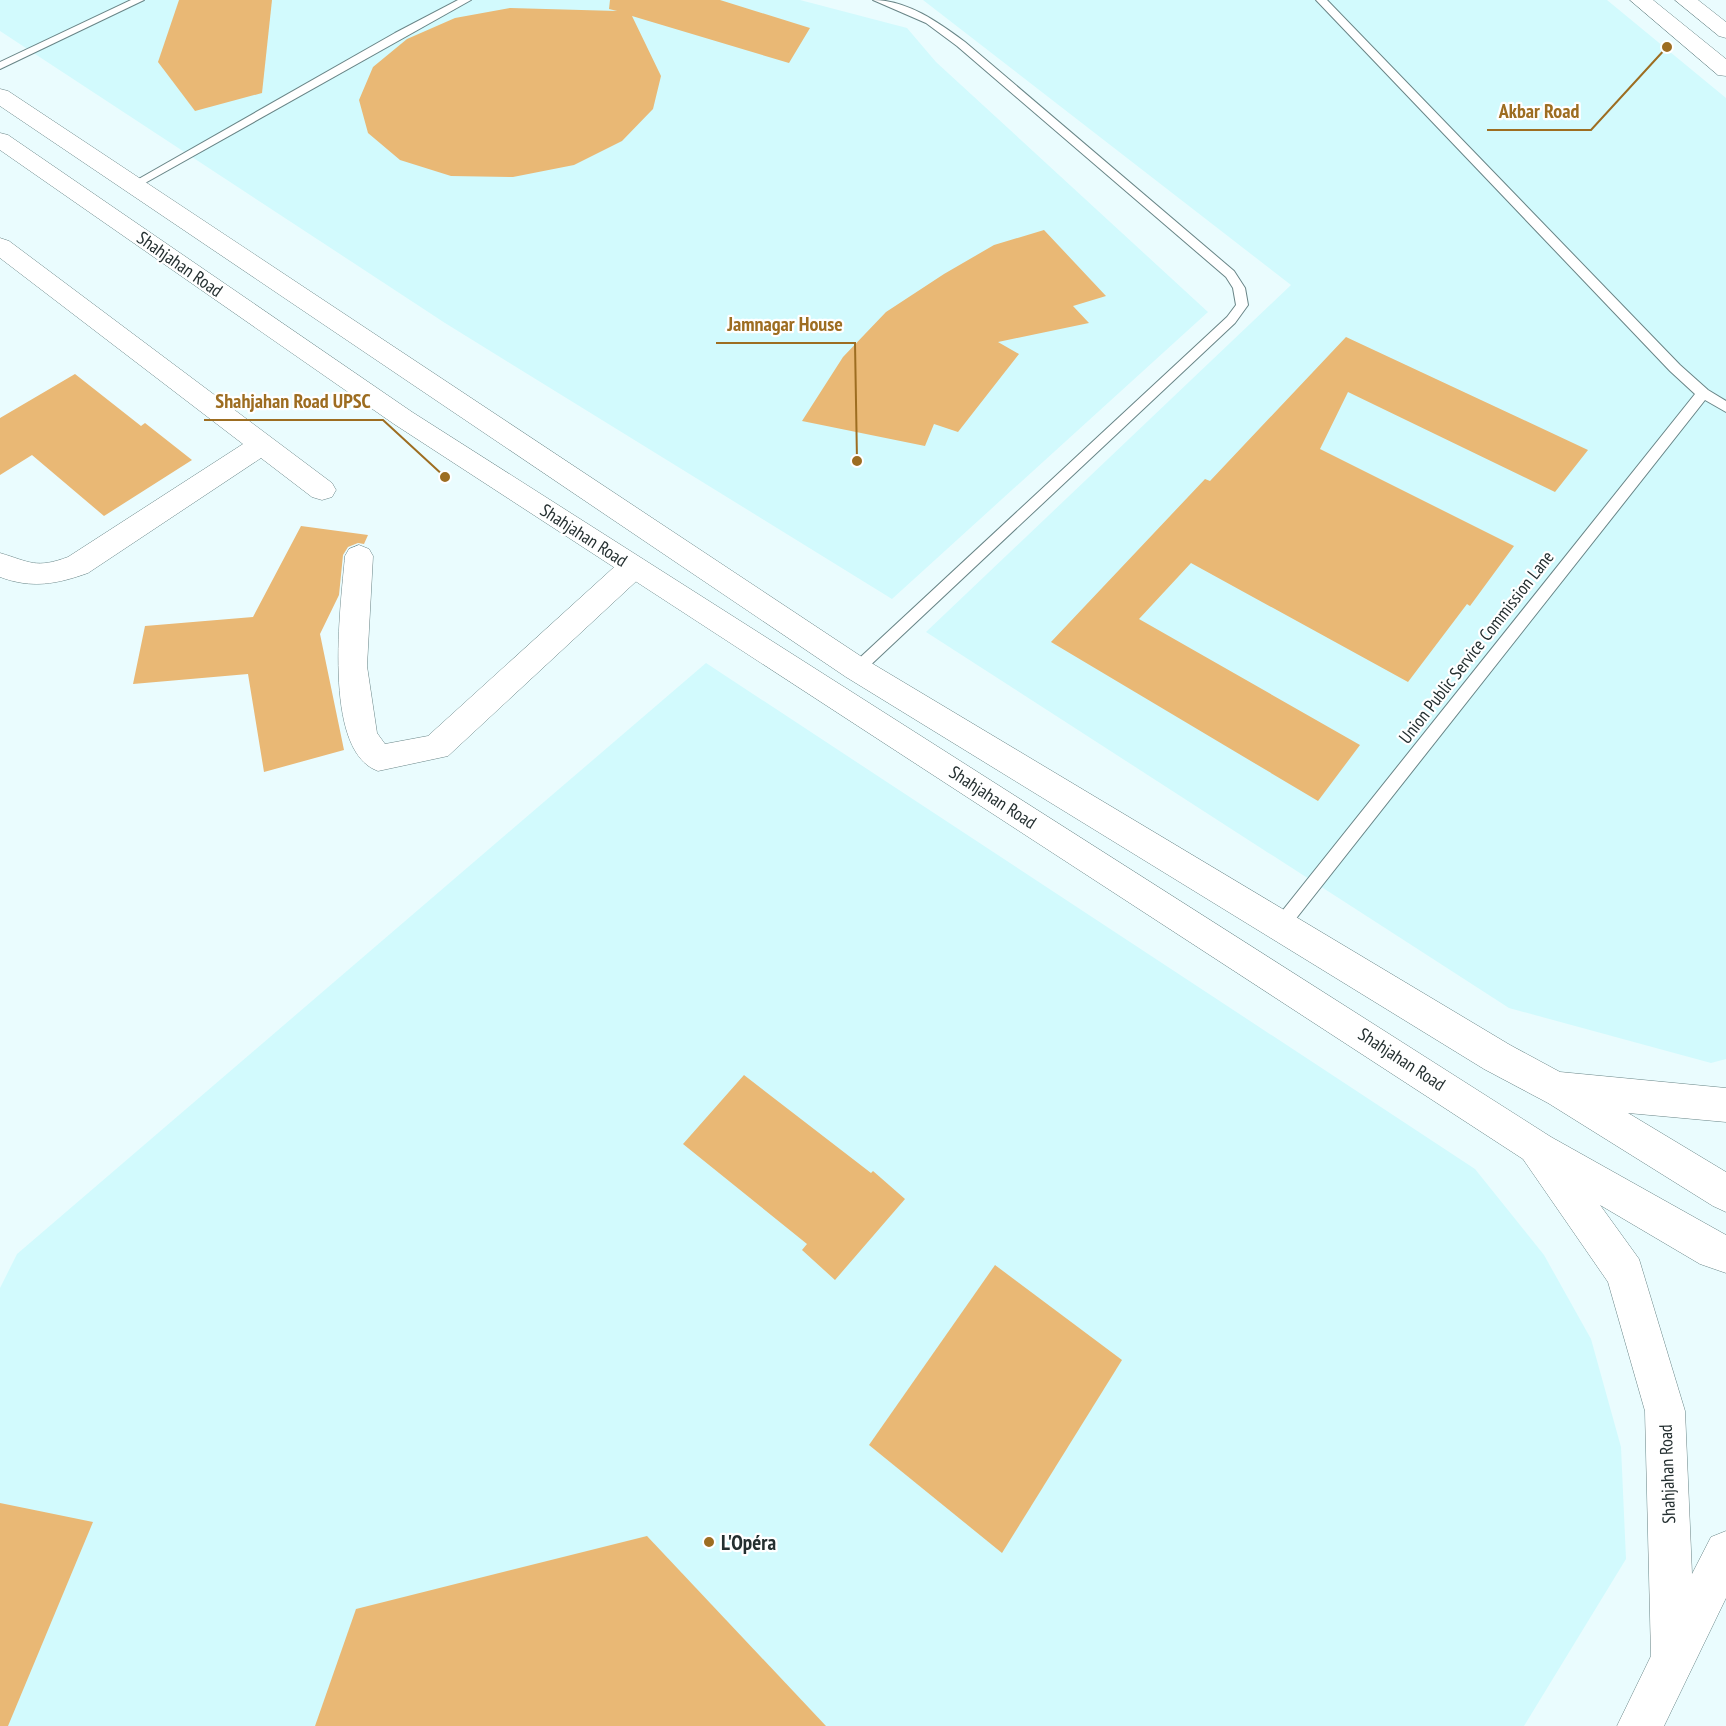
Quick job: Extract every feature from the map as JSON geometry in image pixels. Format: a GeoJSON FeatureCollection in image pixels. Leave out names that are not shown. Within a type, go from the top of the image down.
{"type":"FeatureCollection","features":[{"type":"Feature","properties":{"kind":"main road"},"geometry":{"type":"LineString","coordinates":[[1640,0],[1726,70]]}},
{"type":"Feature","properties":{"kind":"main road"},"geometry":{"type":"LineString","coordinates":[[1685,0],[1726,32]]}},
{"type":"Feature","properties":{"kind":"main road","name":"Shahjahan Road"},"geometry":{"type":"LineString","coordinates":[[0,96],[857,669],[1497,1057],[1556,1089],[1726,1105]]}},
{"type":"Feature","properties":{"kind":"main road","name":"Shahjahan Road"},"geometry":{"type":"LineString","coordinates":[[0,140],[403,418],[1536,1146],[1625,1272],[1665,1411],[1674,1657]]}},
{"type":"Feature","properties":{"kind":"main road"},"geometry":{"type":"LineString","coordinates":[[0,246],[322,490]]}},
{"type":"Feature","properties":{"kind":"main road"},"geometry":{"type":"LineString","coordinates":[[0,564],[10,571],[32,575],[55,574],[78,565],[262,444]]}},
{"type":"Feature","properties":{"kind":"main road"},"geometry":{"type":"LineString","coordinates":[[359,556],[352,666],[362,736],[378,759],[437,747],[633,567]]}},
{"type":"Feature","properties":{"kind":"main road"},"geometry":{"type":"LineString","coordinates":[[1556,1089],[1726,1192]]}},
{"type":"Feature","properties":{"kind":"main road"},"geometry":{"type":"LineString","coordinates":[[1536,1146],[1714,1250],[1725,1254]]}},
{"type":"Feature","properties":{"kind":"main road"},"geometry":{"type":"LineString","coordinates":[[1640,1726],[1726,1552]]}},
{"type":"Feature","properties":{"kind":"lane"},"geometry":{"type":"LineString","coordinates":[[0,66],[139,0]]}},
{"type":"Feature","properties":{"kind":"lane"},"geometry":{"type":"LineString","coordinates":[[134,185],[466,0]]}},
{"type":"Feature","properties":{"kind":"lane"},"geometry":{"type":"LineString","coordinates":[[857,669],[1231,320],[1242,305],[1239,288],[1230,274],[961,44],[930,21],[878,0]]}},
{"type":"Feature","properties":{"kind":"lane"},"geometry":{"type":"LineString","coordinates":[[1321,0],[1676,368],[1703,393],[1726,406]]}},
{"type":"Feature","properties":{"kind":"lane","name":"Union Public Service Commission Lane"},"geometry":{"type":"LineString","coordinates":[[1281,925],[1703,393]]}},
{"type":"Feature","properties":{"kind":"shaded area"},"geometry":{"type":"Polygon","coordinates":[[[0,0],[800,0],[907,28],[936,62],[1208,312],[892,599],[445,323],[0,31],[0,0]]]}},
{"type":"Feature","properties":{"kind":"shaded area"},"geometry":{"type":"Polygon","coordinates":[[[923,0],[1607,0],[1726,98],[1726,1059],[1711,1063],[1509,1008],[926,632],[1291,285],[923,0]]]}},
{"type":"Feature","properties":{"kind":"shaded area"},"geometry":{"type":"Polygon","coordinates":[[[706,663],[1475,1169],[1544,1255],[1591,1339],[1621,1447],[1626,1559],[1524,1726],[0,1726],[0,1288],[17,1254],[706,663]]]}},
{"type":"Feature","properties":{"kind":"building"},"geometry":{"type":"Polygon","coordinates":[[[179,0],[272,0],[262,93],[195,111],[158,62],[179,0]]]}},
{"type":"Feature","properties":{"kind":"building"},"geometry":{"type":"Polygon","coordinates":[[[610,0],[720,0],[810,28],[789,63],[632,16],[661,76],[653,109],[622,141],[574,165],[513,177],[451,176],[400,160],[368,133],[359,100],[373,67],[407,39],[455,18],[510,8],[617,11],[609,9],[610,0]]]}},
{"type":"Feature","properties":{"kind":"building"},"geometry":{"type":"Polygon","coordinates":[[[1044,230],[1106,296],[1073,306],[1089,323],[998,342],[1019,354],[958,432],[934,424],[925,446],[802,421],[843,357],[886,312],[994,245],[1044,230]]]}},
{"type":"Feature","properties":{"kind":"building"},"geometry":{"type":"Polygon","coordinates":[[[1346,337],[1588,450],[1555,492],[1348,392],[1320,449],[1514,546],[1470,606],[1467,604],[1408,682],[1191,563],[1139,619],[1360,745],[1318,801],[1051,642],[1205,479],[1210,481],[1346,337]]]}},
{"type":"Feature","properties":{"kind":"building"},"geometry":{"type":"Polygon","coordinates":[[[75,374],[141,426],[145,423],[192,460],[104,516],[32,455],[0,475],[0,418],[75,374]]]}},
{"type":"Feature","properties":{"kind":"building"},"geometry":{"type":"Polygon","coordinates":[[[301,526],[368,535],[364,544],[358,543],[348,547],[343,555],[339,595],[320,634],[344,750],[264,772],[248,674],[133,684],[145,626],[253,617],[301,526]]]}},
{"type":"Feature","properties":{"kind":"building"},"geometry":{"type":"Polygon","coordinates":[[[744,1075],[871,1173],[873,1171],[905,1199],[835,1280],[802,1250],[807,1244],[683,1144],[744,1075]]]}},
{"type":"Feature","properties":{"kind":"building"},"geometry":{"type":"Polygon","coordinates":[[[995,1265],[1122,1360],[1002,1553],[869,1445],[995,1265]]]}},
{"type":"Feature","properties":{"kind":"building"},"geometry":{"type":"Polygon","coordinates":[[[0,1503],[93,1522],[8,1726],[0,1726],[0,1503]]]}},
{"type":"Feature","properties":{"kind":"building"},"geometry":{"type":"Polygon","coordinates":[[[647,1536],[826,1726],[315,1726],[356,1609],[647,1536]]]}},
{"type":"Feature","properties":{"kind":"place","name":"Akbar Road"},"geometry":{"type":"Point","coordinates":[1667,47]}},
{"type":"Feature","properties":{"kind":"place","name":"Jamnagar House"},"geometry":{"type":"Point","coordinates":[857,461]}},
{"type":"Feature","properties":{"kind":"place","name":"Shahjahan Road UPSC"},"geometry":{"type":"Point","coordinates":[445,477]}},
{"type":"Feature","properties":{"kind":"place","name":"L'Opéra"},"geometry":{"type":"Point","coordinates":[709,1542]}}]}
